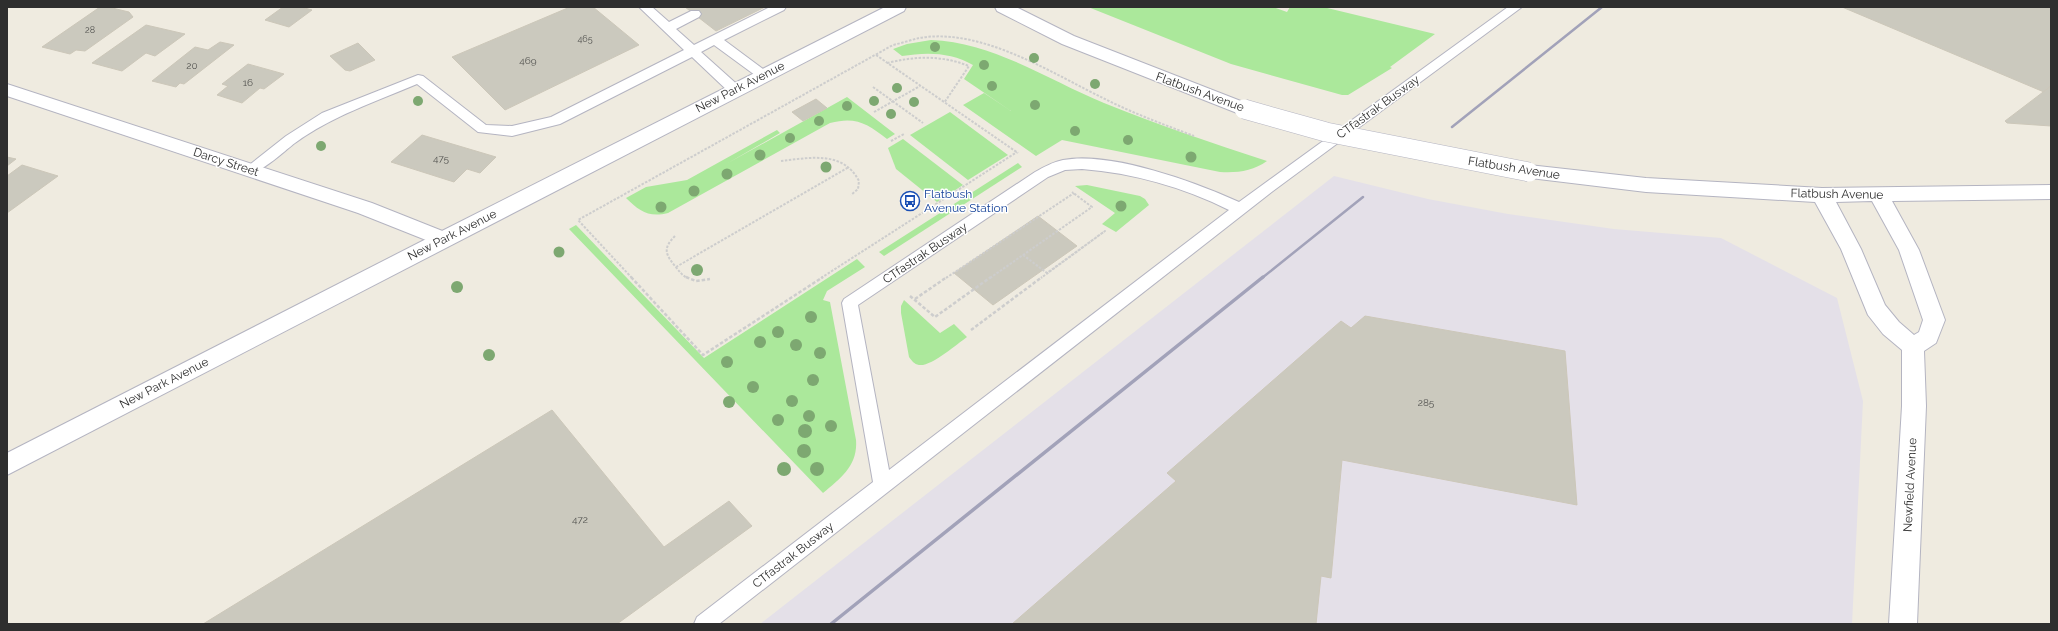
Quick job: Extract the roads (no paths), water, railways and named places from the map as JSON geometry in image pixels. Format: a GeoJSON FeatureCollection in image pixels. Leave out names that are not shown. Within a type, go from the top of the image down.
{"type":"FeatureCollection","features":[{"type":"Feature","properties":{"kind":"street","name":"New Park Avenue"},"geometry":{"type":"LineString","coordinates":[[7,465],[443,239],[898,7]]}},
{"type":"Feature","properties":{"kind":"street","name":"Flatbush Avenue"},"geometry":{"type":"LineString","coordinates":[[1003,7],[1068,40],[1244,109],[1357,138],[1529,172],[1646,185],[1822,194],[1879,195],[2051,192]]}},
{"type":"Feature","properties":{"kind":"street","name":"Darcy Street"},"geometry":{"type":"LineString","coordinates":[[7,90],[365,208],[443,239]]}},
{"type":"Feature","properties":{"kind":"street"},"geometry":{"type":"LineString","coordinates":[[1822,194],[1851,249],[1876,309],[1891,328],[1913,347],[1928,337],[1934,320],[1909,250],[1879,195]]}},
{"type":"Feature","properties":{"kind":"street","name":"Newfield Avenue"},"geometry":{"type":"LineString","coordinates":[[1903,624],[1914,406],[1913,347]]}},
{"type":"Feature","properties":{"kind":"lane"},"geometry":{"type":"LineString","coordinates":[[645,7],[694,50],[735,90]]}},
{"type":"Feature","properties":{"kind":"lane"},"geometry":{"type":"LineString","coordinates":[[250,170],[291,139],[327,116],[418,79],[483,129],[512,131],[555,121],[780,7]]}},
{"type":"Feature","properties":{"kind":"lane","name":"CTfastrak Busway"},"geometry":{"type":"LineString","coordinates":[[704,624],[1240,208],[1516,7]]}},
{"type":"Feature","properties":{"kind":"lane"},"geometry":{"type":"LineString","coordinates":[[668,28],[695,14]]}},
{"type":"Feature","properties":{"kind":"lane"},"geometry":{"type":"LineString","coordinates":[[715,40],[764,75]]}},
{"type":"Feature","properties":{"kind":"lane","name":"CTfastrak Busway"},"geometry":{"type":"LineString","coordinates":[[883,486],[850,303],[1036,178],[1065,165],[1088,165],[1116,168],[1172,181],[1213,195],[1240,208]]}},
{"type":"Feature","properties":{"kind":"railway"},"geometry":{"type":"LineString","coordinates":[[1452,127],[1602,7]]}},
{"type":"Feature","properties":{"kind":"railway"},"geometry":{"type":"LineString","coordinates":[[1262,278],[1363,197]]}},
{"type":"Feature","properties":{"kind":"railway"},"geometry":{"type":"LineString","coordinates":[[831,624],[1263,277]]}},
{"type":"Feature","properties":{"kind":"place","name":"Flatbush Avenue Station"},"geometry":{"type":"Point","coordinates":[910,201]}}]}
